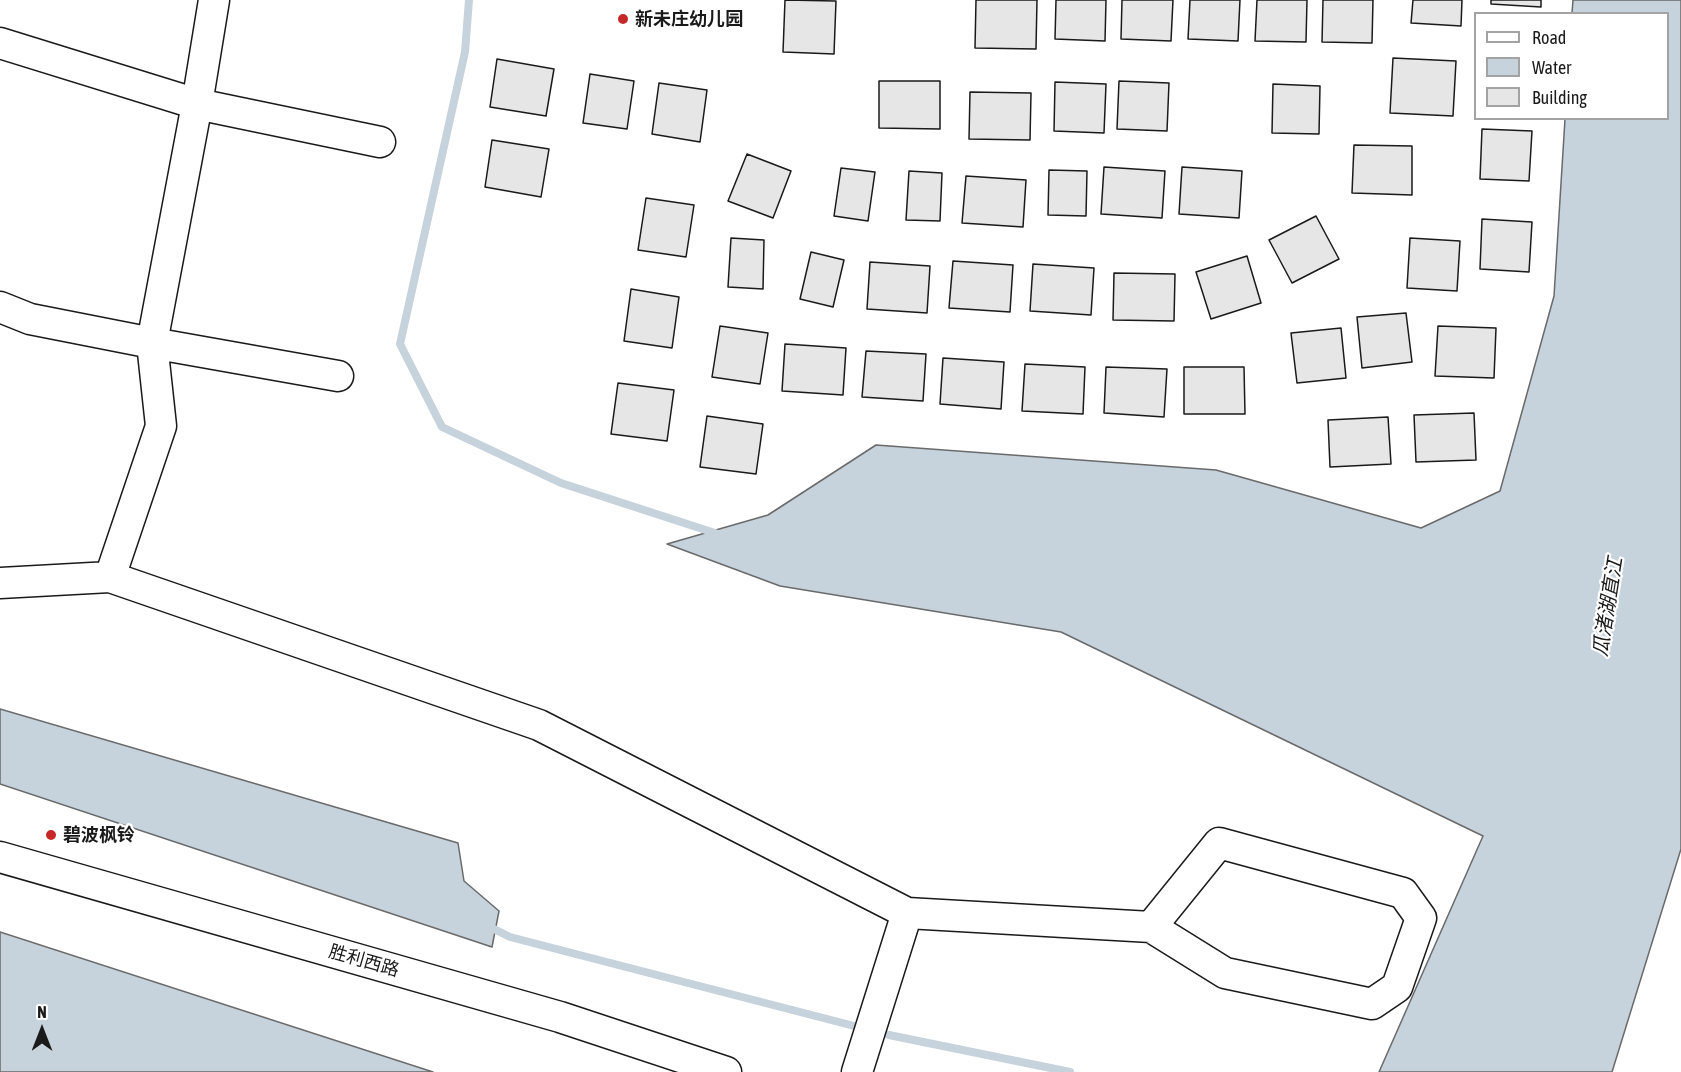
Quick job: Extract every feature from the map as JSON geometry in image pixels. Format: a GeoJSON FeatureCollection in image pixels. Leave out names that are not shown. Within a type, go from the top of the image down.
{"type":"FeatureCollection","features":[{"type":"Feature","properties":{"kind":"street"},"geometry":{"type":"LineString","coordinates":[[110,577],[161,426],[152,344],[197,104],[213,0]]}},
{"type":"Feature","properties":{"kind":"street"},"geometry":{"type":"LineString","coordinates":[[0,43],[197,104],[380,142]]}},
{"type":"Feature","properties":{"kind":"street"},"geometry":{"type":"LineString","coordinates":[[0,307],[30,319],[152,344],[338,376]]}},
{"type":"Feature","properties":{"kind":"street"},"geometry":{"type":"LineString","coordinates":[[0,584],[110,577],[539,725],[907,913],[1151,927],[1225,973],[1372,1004],[1397,987],[1421,918],[1404,893],[1219,843],[1151,927]]}},
{"type":"Feature","properties":{"kind":"street","name":"胜利西路"},"geometry":{"type":"LineString","coordinates":[[0,857],[560,1017],[726,1072]]}},
{"type":"Feature","properties":{"kind":"street"},"geometry":{"type":"LineString","coordinates":[[857,1072],[907,913]]}},
{"type":"Feature","properties":{"kind":"water","name":"瓜渚湖直江"},"geometry":{"type":"Polygon","coordinates":[[[1573,0],[1681,0],[1681,849],[1612,1072],[1379,1072],[1483,836],[1061,632],[780,586],[667,544],[768,515],[876,445],[1216,470],[1421,528],[1500,491],[1554,296],[1565,120],[1669,120],[1669,12],[1572,12],[1573,0]]]}},
{"type":"Feature","properties":{"kind":"water"},"geometry":{"type":"Polygon","coordinates":[[[0,709],[458,843],[464,881],[499,911],[492,947],[0,784],[0,709]]]}},
{"type":"Feature","properties":{"kind":"water"},"geometry":{"type":"Polygon","coordinates":[[[0,932],[433,1072],[0,1072],[0,932]]]}},
{"type":"Feature","properties":{"kind":"building"},"geometry":{"type":"Polygon","coordinates":[[[785,0],[836,1],[834,54],[783,52],[785,0]]]}},
{"type":"Feature","properties":{"kind":"building"},"geometry":{"type":"Polygon","coordinates":[[[976,0],[1037,0],[1036,49],[975,48],[976,0]]]}},
{"type":"Feature","properties":{"kind":"building"},"geometry":{"type":"Polygon","coordinates":[[[1056,0],[1106,0],[1105,41],[1055,39],[1056,0]]]}},
{"type":"Feature","properties":{"kind":"building"},"geometry":{"type":"Polygon","coordinates":[[[1122,0],[1173,0],[1171,41],[1121,39],[1122,0]]]}},
{"type":"Feature","properties":{"kind":"building"},"geometry":{"type":"Polygon","coordinates":[[[1190,0],[1240,0],[1238,41],[1188,39],[1190,0]]]}},
{"type":"Feature","properties":{"kind":"building"},"geometry":{"type":"Polygon","coordinates":[[[1257,0],[1307,0],[1306,42],[1255,41],[1257,0]]]}},
{"type":"Feature","properties":{"kind":"building"},"geometry":{"type":"Polygon","coordinates":[[[1323,0],[1373,0],[1372,43],[1322,42],[1323,0]]]}},
{"type":"Feature","properties":{"kind":"building"},"geometry":{"type":"Polygon","coordinates":[[[1413,0],[1462,0],[1461,26],[1411,23],[1413,0]]]}},
{"type":"Feature","properties":{"kind":"building"},"geometry":{"type":"Polygon","coordinates":[[[1491,0],[1541,0],[1541,7],[1491,4],[1491,0]]]}},
{"type":"Feature","properties":{"kind":"building"},"geometry":{"type":"Polygon","coordinates":[[[1393,58],[1456,61],[1453,116],[1390,113],[1393,58]]]}},
{"type":"Feature","properties":{"kind":"building"},"geometry":{"type":"Polygon","coordinates":[[[497,59],[554,69],[546,116],[490,107],[497,59]]]}},
{"type":"Feature","properties":{"kind":"building"},"geometry":{"type":"Polygon","coordinates":[[[590,74],[634,81],[627,129],[583,123],[590,74]]]}},
{"type":"Feature","properties":{"kind":"building"},"geometry":{"type":"Polygon","coordinates":[[[879,81],[940,81],[940,129],[879,128],[879,81]]]}},
{"type":"Feature","properties":{"kind":"building"},"geometry":{"type":"Polygon","coordinates":[[[1119,81],[1169,83],[1167,131],[1117,129],[1119,81]]]}},
{"type":"Feature","properties":{"kind":"building"},"geometry":{"type":"Polygon","coordinates":[[[1055,82],[1106,84],[1104,133],[1054,131],[1055,82]]]}},
{"type":"Feature","properties":{"kind":"building"},"geometry":{"type":"Polygon","coordinates":[[[659,83],[707,90],[700,142],[652,134],[659,83]]]}},
{"type":"Feature","properties":{"kind":"building"},"geometry":{"type":"Polygon","coordinates":[[[1273,84],[1320,86],[1319,134],[1272,133],[1273,84]]]}},
{"type":"Feature","properties":{"kind":"building"},"geometry":{"type":"Polygon","coordinates":[[[970,92],[1031,93],[1030,140],[969,139],[970,92]]]}},
{"type":"Feature","properties":{"kind":"building"},"geometry":{"type":"Polygon","coordinates":[[[1482,129],[1532,131],[1529,181],[1480,179],[1482,129]]]}},
{"type":"Feature","properties":{"kind":"building"},"geometry":{"type":"Polygon","coordinates":[[[492,140],[549,149],[541,197],[485,187],[492,140]]]}},
{"type":"Feature","properties":{"kind":"building"},"geometry":{"type":"Polygon","coordinates":[[[1354,145],[1412,146],[1412,195],[1352,193],[1354,145]]]}},
{"type":"Feature","properties":{"kind":"building"},"geometry":{"type":"Polygon","coordinates":[[[747,154],[791,171],[773,218],[728,201],[747,154]]]}},
{"type":"Feature","properties":{"kind":"building"},"geometry":{"type":"Polygon","coordinates":[[[1104,167],[1165,171],[1162,218],[1101,214],[1104,167]]]}},
{"type":"Feature","properties":{"kind":"building"},"geometry":{"type":"Polygon","coordinates":[[[1182,167],[1242,171],[1239,218],[1179,214],[1182,167]]]}},
{"type":"Feature","properties":{"kind":"building"},"geometry":{"type":"Polygon","coordinates":[[[841,168],[875,172],[868,221],[834,216],[841,168]]]}},
{"type":"Feature","properties":{"kind":"building"},"geometry":{"type":"Polygon","coordinates":[[[1049,170],[1087,171],[1086,216],[1048,215],[1049,170]]]}},
{"type":"Feature","properties":{"kind":"building"},"geometry":{"type":"Polygon","coordinates":[[[909,171],[942,173],[940,221],[906,220],[909,171]]]}},
{"type":"Feature","properties":{"kind":"building"},"geometry":{"type":"Polygon","coordinates":[[[966,176],[1026,180],[1023,227],[962,223],[966,176]]]}},
{"type":"Feature","properties":{"kind":"building"},"geometry":{"type":"Polygon","coordinates":[[[646,198],[694,205],[686,257],[638,250],[646,198]]]}},
{"type":"Feature","properties":{"kind":"building"},"geometry":{"type":"Polygon","coordinates":[[[1316,216],[1339,259],[1292,283],[1269,240],[1316,216]]]}},
{"type":"Feature","properties":{"kind":"building"},"geometry":{"type":"Polygon","coordinates":[[[1482,219],[1532,222],[1529,272],[1480,269],[1482,219]]]}},
{"type":"Feature","properties":{"kind":"building"},"geometry":{"type":"Polygon","coordinates":[[[731,238],[764,240],[763,289],[728,287],[731,238]]]}},
{"type":"Feature","properties":{"kind":"building"},"geometry":{"type":"Polygon","coordinates":[[[1410,238],[1460,241],[1457,291],[1407,288],[1410,238]]]}},
{"type":"Feature","properties":{"kind":"building"},"geometry":{"type":"Polygon","coordinates":[[[811,252],[844,260],[833,307],[800,299],[811,252]]]}},
{"type":"Feature","properties":{"kind":"building"},"geometry":{"type":"Polygon","coordinates":[[[1247,256],[1261,303],[1211,319],[1196,272],[1247,256]]]}},
{"type":"Feature","properties":{"kind":"building"},"geometry":{"type":"Polygon","coordinates":[[[953,261],[1013,265],[1010,312],[949,308],[953,261]]]}},
{"type":"Feature","properties":{"kind":"building"},"geometry":{"type":"Polygon","coordinates":[[[870,262],[930,266],[927,313],[867,309],[870,262]]]}},
{"type":"Feature","properties":{"kind":"building"},"geometry":{"type":"Polygon","coordinates":[[[1033,264],[1094,268],[1091,315],[1030,311],[1033,264]]]}},
{"type":"Feature","properties":{"kind":"building"},"geometry":{"type":"Polygon","coordinates":[[[1114,273],[1175,274],[1174,321],[1113,320],[1114,273]]]}},
{"type":"Feature","properties":{"kind":"building"},"geometry":{"type":"Polygon","coordinates":[[[631,289],[679,297],[672,348],[624,341],[631,289]]]}},
{"type":"Feature","properties":{"kind":"building"},"geometry":{"type":"Polygon","coordinates":[[[1406,313],[1412,362],[1362,368],[1357,317],[1406,313]]]}},
{"type":"Feature","properties":{"kind":"building"},"geometry":{"type":"Polygon","coordinates":[[[720,326],[768,333],[760,384],[712,377],[720,326]]]}},
{"type":"Feature","properties":{"kind":"building"},"geometry":{"type":"Polygon","coordinates":[[[1438,326],[1496,328],[1494,378],[1435,376],[1438,326]]]}},
{"type":"Feature","properties":{"kind":"building"},"geometry":{"type":"Polygon","coordinates":[[[1341,328],[1346,378],[1297,383],[1291,333],[1341,328]]]}},
{"type":"Feature","properties":{"kind":"building"},"geometry":{"type":"Polygon","coordinates":[[[785,344],[846,348],[843,395],[782,391],[785,344]]]}},
{"type":"Feature","properties":{"kind":"building"},"geometry":{"type":"Polygon","coordinates":[[[866,351],[926,354],[923,401],[862,397],[866,351]]]}},
{"type":"Feature","properties":{"kind":"building"},"geometry":{"type":"Polygon","coordinates":[[[943,358],[1004,362],[1001,409],[940,404],[943,358]]]}},
{"type":"Feature","properties":{"kind":"building"},"geometry":{"type":"Polygon","coordinates":[[[1025,364],[1085,367],[1083,414],[1022,411],[1025,364]]]}},
{"type":"Feature","properties":{"kind":"building"},"geometry":{"type":"Polygon","coordinates":[[[1106,367],[1167,369],[1164,417],[1104,413],[1106,367]]]}},
{"type":"Feature","properties":{"kind":"building"},"geometry":{"type":"Polygon","coordinates":[[[1184,367],[1244,367],[1245,414],[1184,414],[1184,367]]]}},
{"type":"Feature","properties":{"kind":"building"},"geometry":{"type":"Polygon","coordinates":[[[618,383],[674,390],[667,441],[611,434],[618,383]]]}},
{"type":"Feature","properties":{"kind":"building"},"geometry":{"type":"Polygon","coordinates":[[[1474,413],[1476,460],[1416,462],[1414,415],[1474,413]]]}},
{"type":"Feature","properties":{"kind":"building"},"geometry":{"type":"Polygon","coordinates":[[[707,416],[763,424],[756,474],[700,467],[707,416]]]}},
{"type":"Feature","properties":{"kind":"building"},"geometry":{"type":"Polygon","coordinates":[[[1388,417],[1391,464],[1330,467],[1328,420],[1388,417]]]}},
{"type":"Feature","properties":{"kind":"waterway"},"geometry":{"type":"LineString","coordinates":[[469,0],[465,52],[400,344],[442,427],[561,483],[721,535]]}},
{"type":"Feature","properties":{"kind":"waterway"},"geometry":{"type":"LineString","coordinates":[[488,926],[510,937],[889,1035],[1070,1072]]}},
{"type":"Feature","properties":{"kind":"place","name":"新未庄幼儿园"},"geometry":{"type":"Point","coordinates":[623,19]}},
{"type":"Feature","properties":{"kind":"place","name":"碧波枫铃"},"geometry":{"type":"Point","coordinates":[51,835]}}]}
